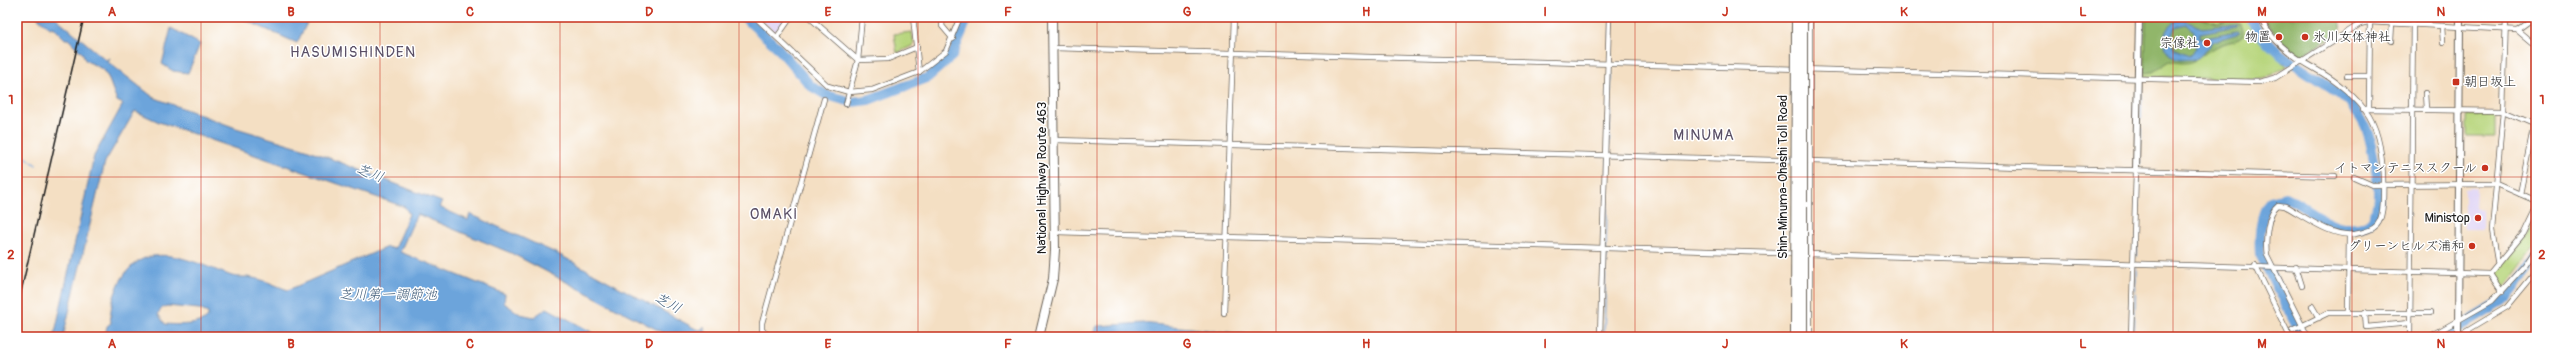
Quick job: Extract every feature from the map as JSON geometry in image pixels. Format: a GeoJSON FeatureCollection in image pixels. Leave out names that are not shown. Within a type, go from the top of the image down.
{"type":"FeatureCollection","features":[{"type":"Feature","properties":{"kind":"highway","name":"National Highway Route 463"},"geometry":{"type":"LineString","coordinates":[[1039,337],[1053,279],[1056,232],[1052,17]]}},
{"type":"Feature","properties":{"kind":"highway","name":"Shin-Minuma-Ohashi Toll Road"},"geometry":{"type":"LineString","coordinates":[[1795,337],[1796,17]]}},
{"type":"Feature","properties":{"kind":"highway","name":"Shin-Minuma-Ohashi Toll Road"},"geometry":{"type":"LineString","coordinates":[[1803,17],[1803,337]]}},
{"type":"Feature","properties":{"kind":"street"},"geometry":{"type":"LineString","coordinates":[[755,17],[828,86],[849,92],[872,90],[919,72],[946,51],[953,39],[960,17]]}},
{"type":"Feature","properties":{"kind":"street"},"geometry":{"type":"LineString","coordinates":[[777,37],[791,17]]}},
{"type":"Feature","properties":{"kind":"street"},"geometry":{"type":"LineString","coordinates":[[809,17],[858,60],[888,59],[916,47]]}},
{"type":"Feature","properties":{"kind":"street"},"geometry":{"type":"LineString","coordinates":[[846,104],[858,60],[862,17]]}},
{"type":"Feature","properties":{"kind":"street"},"geometry":{"type":"LineString","coordinates":[[913,17],[919,72]]}},
{"type":"Feature","properties":{"kind":"street"},"geometry":{"type":"LineString","coordinates":[[943,17],[942,26],[953,39]]}},
{"type":"Feature","properties":{"kind":"street"},"geometry":{"type":"LineString","coordinates":[[1224,313],[1228,236],[1234,17]]}},
{"type":"Feature","properties":{"kind":"street"},"geometry":{"type":"LineString","coordinates":[[1600,337],[1609,17]]}},
{"type":"Feature","properties":{"kind":"street"},"geometry":{"type":"LineString","coordinates":[[1810,17],[1810,337]]}},
{"type":"Feature","properties":{"kind":"street"},"geometry":{"type":"LineString","coordinates":[[2132,337],[2132,262],[2136,170],[2139,17]]}},
{"type":"Feature","properties":{"kind":"street"},"geometry":{"type":"LineString","coordinates":[[2260,17],[2277,42],[2300,62],[2336,83],[2366,109],[2380,151],[2382,185],[2381,220],[2374,228],[2366,232],[2350,234],[2331,230],[2285,206],[2278,205],[2272,212],[2266,247],[2267,255],[2301,326],[2308,337]]}},
{"type":"Feature","properties":{"kind":"street"},"geometry":{"type":"LineString","coordinates":[[2410,337],[2413,17]]}},
{"type":"Feature","properties":{"kind":"street"},"geometry":{"type":"LineString","coordinates":[[2460,17],[2458,336],[2507,307],[2536,272]]}},
{"type":"Feature","properties":{"kind":"street"},"geometry":{"type":"LineString","coordinates":[[2498,266],[2492,230],[2502,111],[2506,17]]}},
{"type":"Feature","properties":{"kind":"street"},"geometry":{"type":"LineString","coordinates":[[1053,48],[2259,82],[2270,81],[2370,19],[2392,23],[2517,30],[2535,17]]}},
{"type":"Feature","properties":{"kind":"street"},"geometry":{"type":"LineString","coordinates":[[2366,109],[2369,76],[2370,19]]}},
{"type":"Feature","properties":{"kind":"street"},"geometry":{"type":"LineString","coordinates":[[2391,41],[2392,23]]}},
{"type":"Feature","properties":{"kind":"street"},"geometry":{"type":"LineString","coordinates":[[2442,26],[2443,42]]}},
{"type":"Feature","properties":{"kind":"street"},"geometry":{"type":"LineString","coordinates":[[2517,30],[2536,46]]}},
{"type":"Feature","properties":{"kind":"street"},"geometry":{"type":"LineString","coordinates":[[2347,76],[2369,76]]}},
{"type":"Feature","properties":{"kind":"street"},"geometry":{"type":"LineString","coordinates":[[2425,93],[2426,109]]}},
{"type":"Feature","properties":{"kind":"street"},"geometry":{"type":"LineString","coordinates":[[770,337],[762,330],[762,323],[824,99]]}},
{"type":"Feature","properties":{"kind":"street"},"geometry":{"type":"LineString","coordinates":[[2366,109],[2502,111],[2535,124]]}},
{"type":"Feature","properties":{"kind":"street"},"geometry":{"type":"LineString","coordinates":[[2520,194],[2536,114]]}},
{"type":"Feature","properties":{"kind":"street"},"geometry":{"type":"LineString","coordinates":[[1054,140],[2336,176]]}},
{"type":"Feature","properties":{"kind":"street"},"geometry":{"type":"LineString","coordinates":[[2354,177],[2372,185],[2458,186],[2497,184],[2536,201]]}},
{"type":"Feature","properties":{"kind":"street"},"geometry":{"type":"LineString","coordinates":[[2490,274],[2524,232],[2536,208]]}},
{"type":"Feature","properties":{"kind":"street"},"geometry":{"type":"LineString","coordinates":[[1056,232],[2258,265],[2458,271],[2490,274]]}},
{"type":"Feature","properties":{"kind":"street"},"geometry":{"type":"LineString","coordinates":[[2348,312],[2350,234]]}},
{"type":"Feature","properties":{"kind":"street"},"geometry":{"type":"LineString","coordinates":[[2429,337],[2457,323],[2492,301],[2502,292],[2536,248]]}},
{"type":"Feature","properties":{"kind":"street"},"geometry":{"type":"LineString","coordinates":[[2258,265],[2290,337]]}},
{"type":"Feature","properties":{"kind":"street"},"geometry":{"type":"LineString","coordinates":[[2296,267],[2302,286]]}},
{"type":"Feature","properties":{"kind":"street"},"geometry":{"type":"LineString","coordinates":[[2490,274],[2502,292]]}},
{"type":"Feature","properties":{"kind":"street"},"geometry":{"type":"LineString","coordinates":[[1788,299],[1810,299]]}},
{"type":"Feature","properties":{"kind":"street"},"geometry":{"type":"LineString","coordinates":[[2312,306],[2319,318]]}},
{"type":"Feature","properties":{"kind":"street"},"geometry":{"type":"LineString","coordinates":[[2365,312],[2366,326],[2410,323]]}},
{"type":"Feature","properties":{"kind":"street"},"geometry":{"type":"LineString","coordinates":[[2293,330],[2328,313],[2430,313]]}},
{"type":"Feature","properties":{"kind":"shaded area"},"geometry":{"type":"Polygon","coordinates":[[[758,17],[788,17],[775,32],[758,17]]]}},
{"type":"Feature","properties":{"kind":"shaded area"},"geometry":{"type":"Polygon","coordinates":[[[2476,187],[2475,208],[2482,209],[2482,229],[2464,229],[2464,189],[2476,187]]]}},
{"type":"Feature","properties":{"kind":"green space"},"geometry":{"type":"Polygon","coordinates":[[[2142,17],[2247,17],[2255,34],[2287,66],[2272,76],[2253,80],[2140,76],[2142,17]]]}},
{"type":"Feature","properties":{"kind":"green space"},"geometry":{"type":"Polygon","coordinates":[[[2146,17],[2199,17],[2216,24],[2235,19],[2242,26],[2243,36],[2237,40],[2212,49],[2197,59],[2187,63],[2170,61],[2153,72],[2145,73],[2146,17]]]}},
{"type":"Feature","properties":{"kind":"green space","name":"氷川女体神社"},"geometry":{"type":"Polygon","coordinates":[[[2263,17],[2339,17],[2341,31],[2302,57],[2299,57],[2280,41],[2263,17]]]}},
{"type":"Feature","properties":{"kind":"green space"},"geometry":{"type":"Polygon","coordinates":[[[912,32],[914,45],[897,53],[894,34],[912,32]]]}},
{"type":"Feature","properties":{"kind":"green space"},"geometry":{"type":"Polygon","coordinates":[[[2467,114],[2495,114],[2495,137],[2467,137],[2467,114]]]}},
{"type":"Feature","properties":{"kind":"green space"},"geometry":{"type":"Polygon","coordinates":[[[2536,216],[2536,245],[2504,288],[2502,287],[2496,274],[2527,233],[2536,216]]]}},
{"type":"Feature","properties":{"kind":"water","name":"芝川第一調節池"},"geometry":{"type":"Polygon","coordinates":[[[37,17],[55,17],[106,60],[110,58],[108,62],[153,97],[236,128],[306,149],[442,202],[439,207],[468,220],[470,214],[560,255],[696,329],[701,330],[704,326],[706,333],[714,337],[671,337],[511,253],[417,214],[400,252],[505,294],[504,303],[520,314],[534,317],[547,308],[601,337],[105,337],[107,326],[111,323],[112,303],[119,284],[129,268],[142,259],[156,256],[171,256],[186,259],[232,276],[250,277],[262,280],[288,290],[387,247],[394,249],[409,214],[405,207],[159,122],[135,111],[105,162],[63,337],[54,337],[94,156],[123,104],[117,101],[108,77],[102,69],[85,60],[83,54],[68,39],[65,39],[53,27],[50,28],[37,17]],[[167,306],[162,308],[158,314],[165,324],[188,324],[200,322],[208,317],[208,313],[199,309],[167,306]]]}},
{"type":"Feature","properties":{"kind":"water"},"geometry":{"type":"Polygon","coordinates":[[[238,17],[310,17],[297,43],[238,17]]]}},
{"type":"Feature","properties":{"kind":"water"},"geometry":{"type":"Polygon","coordinates":[[[2182,20],[2203,28],[2238,24],[2237,26],[2200,33],[2200,38],[2238,31],[2240,33],[2213,41],[2198,59],[2179,60],[2172,57],[2165,46],[2166,33],[2175,23],[2182,20]],[[2186,25],[2175,28],[2170,39],[2175,50],[2189,56],[2196,49],[2194,31],[2186,25]]]}},
{"type":"Feature","properties":{"kind":"water"},"geometry":{"type":"Polygon","coordinates":[[[171,28],[200,44],[188,73],[173,71],[162,64],[171,28]]]}},
{"type":"Feature","properties":{"kind":"water"},"geometry":{"type":"Polygon","coordinates":[[[1143,323],[1273,337],[1091,337],[1097,326],[1143,323]]]}},
{"type":"Feature","properties":{"kind":"waterway"},"geometry":{"type":"LineString","coordinates":[[744,17],[776,46],[811,86],[826,95],[852,102],[868,100],[927,78],[952,56],[968,17]]}},
{"type":"Feature","properties":{"kind":"waterway"},"geometry":{"type":"LineString","coordinates":[[1611,59],[1612,17]]}},
{"type":"Feature","properties":{"kind":"waterway"},"geometry":{"type":"LineString","coordinates":[[2141,119],[2143,17]]}},
{"type":"Feature","properties":{"kind":"waterway"},"geometry":{"type":"LineString","coordinates":[[2250,17],[2261,35],[2275,50],[2326,84],[2355,110],[2367,131],[2376,171],[2378,184],[2376,210],[2374,216],[2368,223],[2358,227],[2332,224],[2285,197],[2270,201],[2267,206],[2262,219],[2260,254],[2302,337]]}},
{"type":"Feature","properties":{"kind":"waterway"},"geometry":{"type":"LineString","coordinates":[[1609,153],[1611,69]]}},
{"type":"Feature","properties":{"kind":"waterway"},"geometry":{"type":"LineString","coordinates":[[2140,165],[2141,129]]}},
{"type":"Feature","properties":{"kind":"waterway"},"geometry":{"type":"LineString","coordinates":[[17,150],[36,165]]}},
{"type":"Feature","properties":{"kind":"waterway"},"geometry":{"type":"LineString","coordinates":[[1604,337],[1608,157]]}},
{"type":"Feature","properties":{"kind":"waterway"},"geometry":{"type":"LineString","coordinates":[[2138,210],[2139,174]]}},
{"type":"Feature","properties":{"kind":"waterway"},"geometry":{"type":"LineString","coordinates":[[2137,256],[2138,220]]}},
{"type":"Feature","properties":{"kind":"waterway"},"geometry":{"type":"LineString","coordinates":[[2443,337],[2508,298],[2536,261]]}},
{"type":"Feature","properties":{"kind":"waterway"},"geometry":{"type":"LineString","coordinates":[[2134,337],[2136,267]]}},
{"type":"Feature","properties":{"kind":"railway"},"geometry":{"type":"LineString","coordinates":[[17,309],[84,17]]}},
{"type":"Feature","properties":{"kind":"place","name":"物置"},"geometry":{"type":"Point","coordinates":[2279,37]}},
{"type":"Feature","properties":{"kind":"place","name":"氷川女体神社"},"geometry":{"type":"Point","coordinates":[2305,37]}},
{"type":"Feature","properties":{"kind":"place","name":"宗像社"},"geometry":{"type":"Point","coordinates":[2207,43]}},
{"type":"Feature","properties":{"kind":"place","name":"朝日坂上"},"geometry":{"type":"Point","coordinates":[2456,82]}},
{"type":"Feature","properties":{"kind":"place","name":"イトマンテニススクール"},"geometry":{"type":"Point","coordinates":[2485,168]}},
{"type":"Feature","properties":{"kind":"place","name":"Ministop"},"geometry":{"type":"Point","coordinates":[2478,218]}},
{"type":"Feature","properties":{"kind":"place","name":"グリーンヒルズ浦和"},"geometry":{"type":"Point","coordinates":[2472,246]}},
{"type":"Feature","properties":{"kind":"district","name":"HASUMISHINDEN"},"geometry":{"type":"Point","coordinates":[353,52]}},
{"type":"Feature","properties":{"kind":"district","name":"MINUMA"},"geometry":{"type":"Point","coordinates":[1704,135]}},
{"type":"Feature","properties":{"kind":"district","name":"OMAKI"},"geometry":{"type":"Point","coordinates":[774,214]}},
{"type":"Feature","properties":{"kind":"water label","name":"芝川"},"geometry":{"type":"Point","coordinates":[370,173]}},
{"type":"Feature","properties":{"kind":"water label","name":"芝川"},"geometry":{"type":"Point","coordinates":[668,303]}}]}
